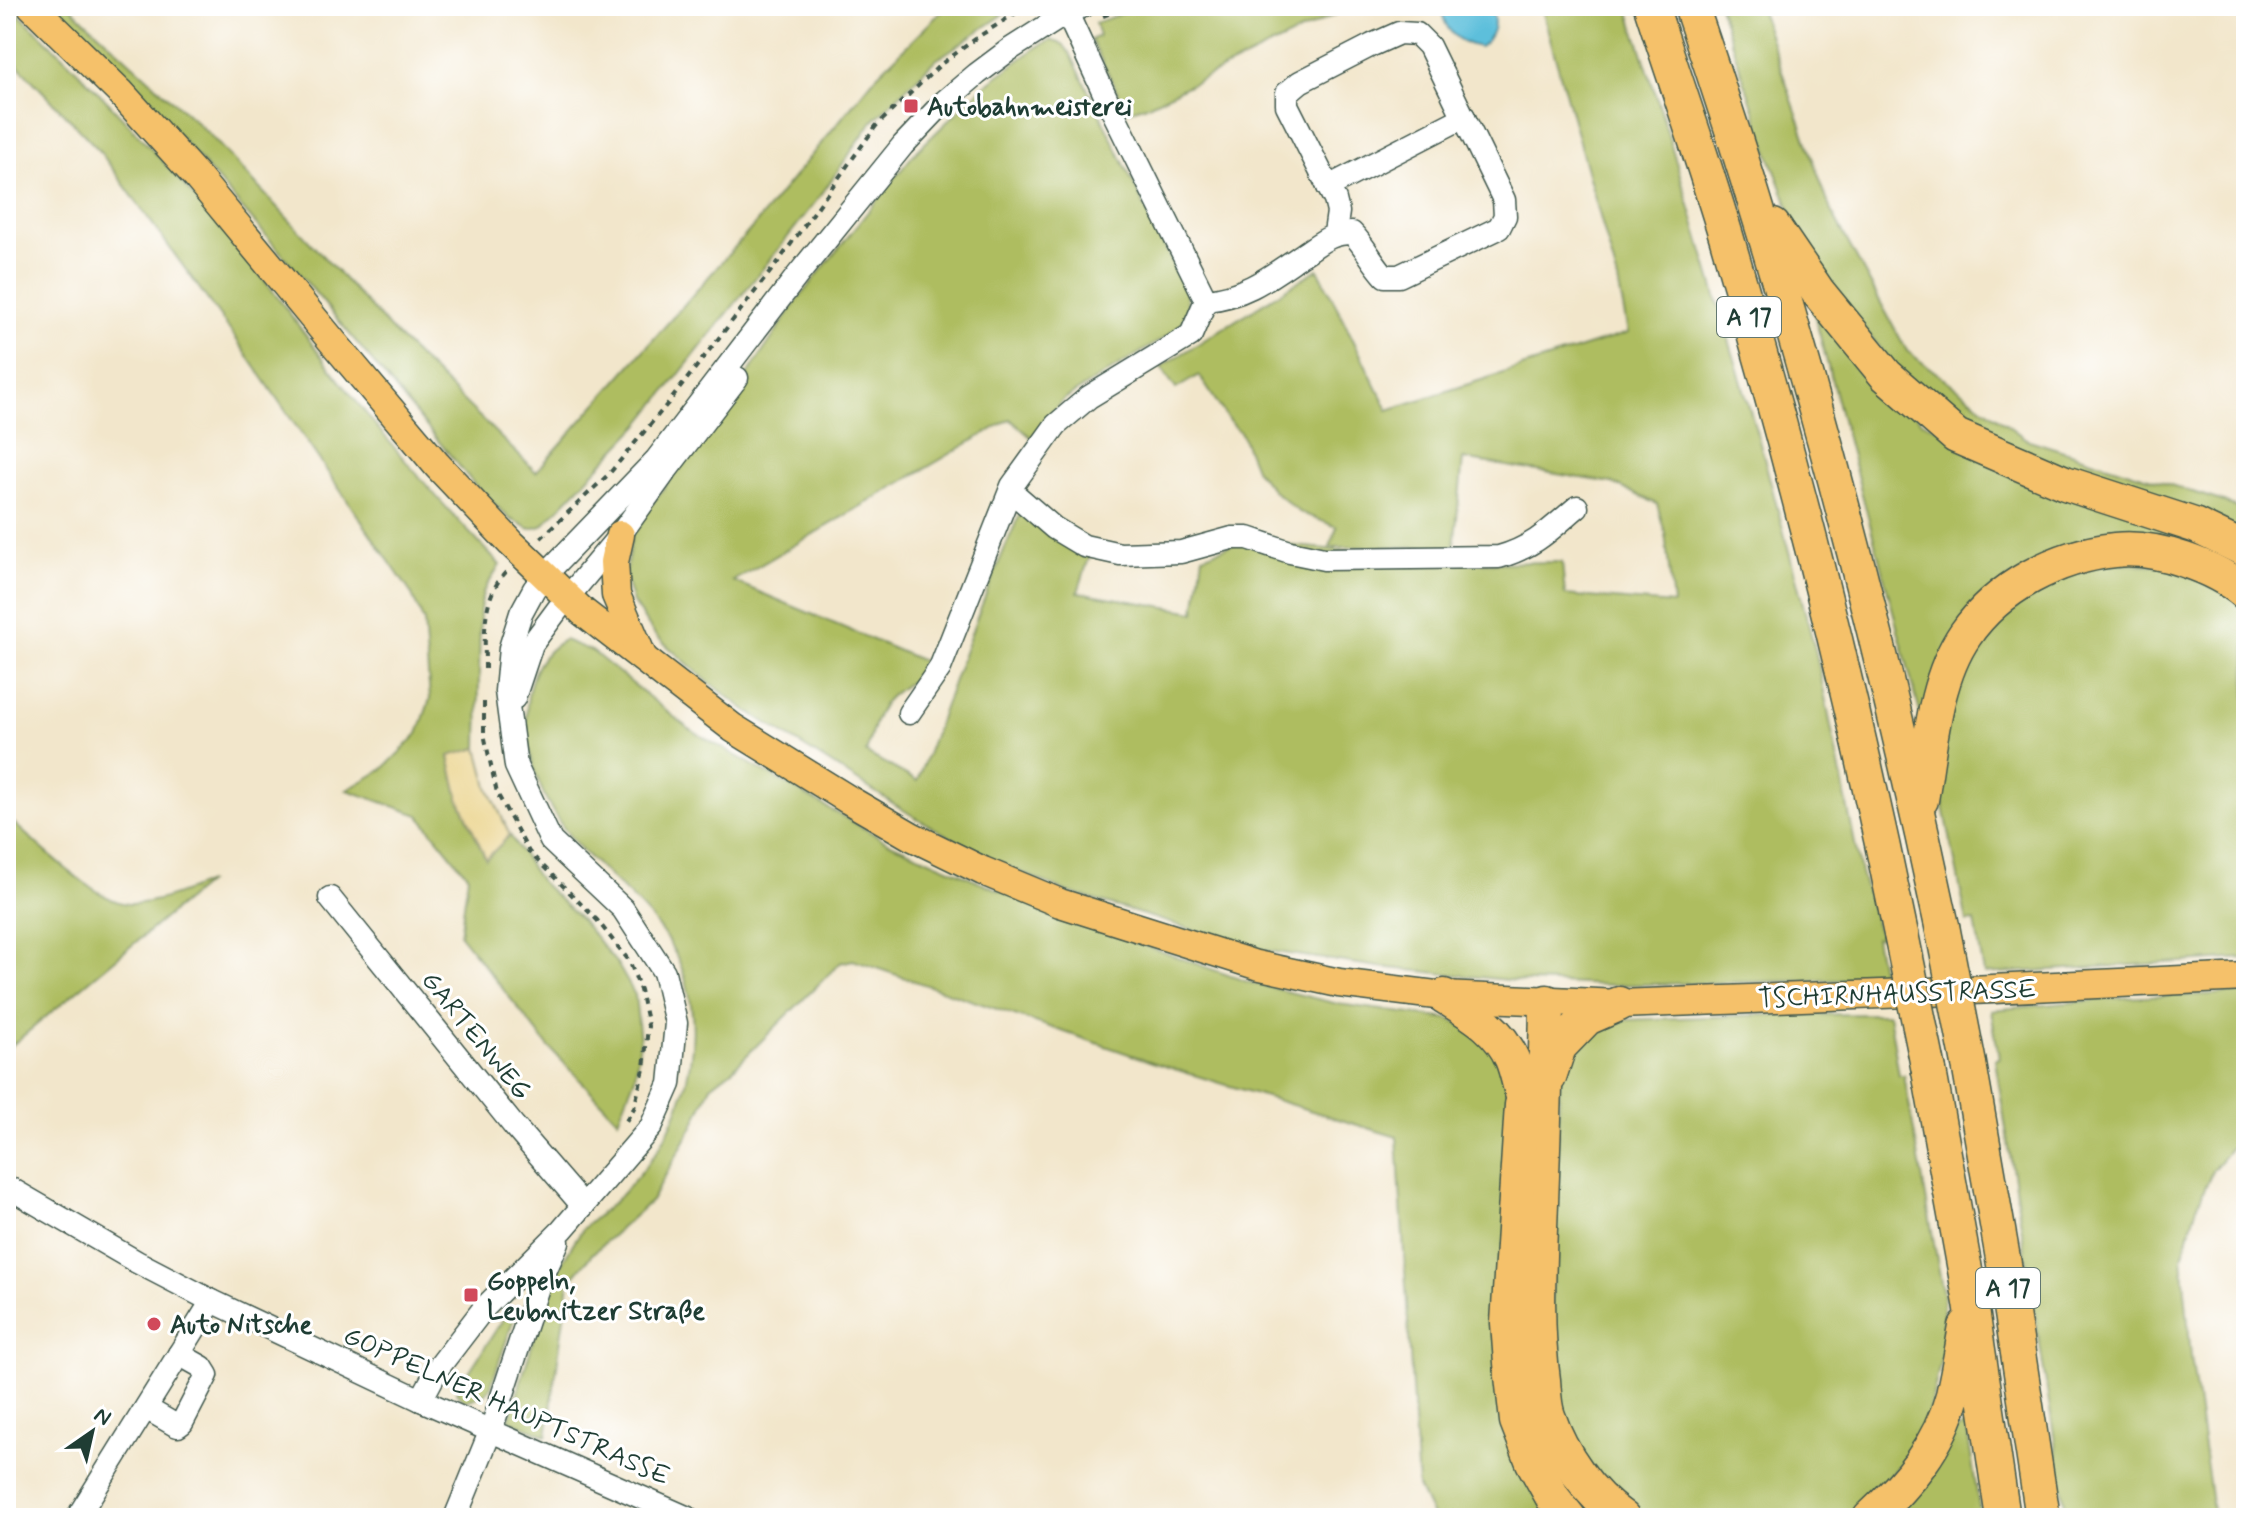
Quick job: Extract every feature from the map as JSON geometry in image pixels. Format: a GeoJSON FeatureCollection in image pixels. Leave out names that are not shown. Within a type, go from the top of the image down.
{"type":"FeatureCollection","features":[{"type":"Feature","properties":{"kind":"highway","name":"A 17"},"geometry":{"type":"LineString","coordinates":[[1651,6],[1725,233],[1784,436],[1867,770],[1929,1071],[1971,1303],[2003,1518]]}},
{"type":"Feature","properties":{"kind":"highway","name":"A 17"},"geometry":{"type":"LineString","coordinates":[[1691,6],[1755,199],[1824,435],[1919,816],[1969,1064],[2008,1287],[2043,1518]]}},
{"type":"Feature","properties":{"kind":"highway"},"geometry":{"type":"LineString","coordinates":[[1755,199],[1818,292],[1886,375],[1956,436],[2065,483],[2194,525],[2246,550]]}},
{"type":"Feature","properties":{"kind":"highway"},"geometry":{"type":"LineString","coordinates":[[1919,816],[1937,702],[1944,680],[1965,636],[2001,595],[2037,574],[2083,556],[2118,549],[2160,553],[2194,563],[2237,585],[2246,593]]}},
{"type":"Feature","properties":{"kind":"highway"},"geometry":{"type":"LineString","coordinates":[[1444,996],[1483,1021],[1501,1040],[1534,1090]]}},
{"type":"Feature","properties":{"kind":"highway"},"geometry":{"type":"LineString","coordinates":[[1536,1001],[1537,1304],[1547,1415],[1572,1465],[1590,1490],[1623,1518]]}},
{"type":"Feature","properties":{"kind":"highway"},"geometry":{"type":"LineString","coordinates":[[1569,1518],[1553,1498],[1533,1462],[1517,1421],[1508,1323],[1534,1090],[1559,1047],[1587,1018],[1619,1004]]}},
{"type":"Feature","properties":{"kind":"highway"},"geometry":{"type":"LineString","coordinates":[[1870,1518],[1899,1491],[1923,1461],[1939,1433],[1952,1398],[1971,1303]]}},
{"type":"Feature","properties":{"kind":"main road","name":"TSCHIRNHAUSSTRASSE"},"geometry":{"type":"LineString","coordinates":[[32,6],[159,134],[437,465],[523,555],[583,612],[733,728],[911,836],[983,871],[1060,903],[1256,965],[1339,983],[1444,996],[1619,1004],[2246,977]]}},
{"type":"Feature","properties":{"kind":"main road"},"geometry":{"type":"LineString","coordinates":[[620,535],[614,562],[616,595],[642,657]]}},
{"type":"Feature","properties":{"kind":"street"},"geometry":{"type":"LineString","coordinates":[[421,1400],[438,1368],[484,1308],[562,1230],[651,1127],[670,1084],[676,1023],[664,972],[623,909],[551,841],[516,766],[506,691],[510,648],[521,613],[544,576],[656,460],[797,276],[903,145],[945,101],[1009,50],[1075,9],[1080,39],[1110,106],[1206,300],[1191,335],[1089,397],[1056,425],[1011,491],[940,668],[909,713]]}},
{"type":"Feature","properties":{"kind":"street"},"geometry":{"type":"LineString","coordinates":[[1206,300],[1226,298],[1263,281],[1335,233],[1352,233],[1385,276],[1399,276],[1499,228],[1505,216],[1504,200],[1429,46],[1417,34],[1399,33],[1300,82],[1287,93],[1287,105],[1335,200],[1338,212],[1335,233]]}},
{"type":"Feature","properties":{"kind":"street"},"geometry":{"type":"LineString","coordinates":[[1328,187],[1464,117]]}},
{"type":"Feature","properties":{"kind":"street"},"geometry":{"type":"LineString","coordinates":[[510,727],[515,694],[532,644],[716,408],[755,352],[797,276]]}},
{"type":"Feature","properties":{"kind":"street"},"geometry":{"type":"LineString","coordinates":[[1011,491],[1054,528],[1084,546],[1120,554],[1181,552],[1232,538],[1248,538],[1324,559],[1499,557],[1522,551],[1577,507]]}},
{"type":"Feature","properties":{"kind":"street","name":"GARTENWEG"},"geometry":{"type":"LineString","coordinates":[[330,898],[514,1126],[583,1206]]}},
{"type":"Feature","properties":{"kind":"street","name":"GOPPELNER HAUPTSTRASSE"},"geometry":{"type":"LineString","coordinates":[[6,1186],[137,1262],[212,1301],[421,1400],[688,1518]]}},
{"type":"Feature","properties":{"kind":"street"},"geometry":{"type":"LineString","coordinates":[[455,1518],[491,1430],[538,1287],[562,1230]]}},
{"type":"Feature","properties":{"kind":"street"},"geometry":{"type":"LineString","coordinates":[[77,1518],[212,1301]]}},
{"type":"Feature","properties":{"kind":"street"},"geometry":{"type":"LineString","coordinates":[[146,1408],[175,1425],[182,1423],[207,1375],[202,1367],[179,1354]]}},
{"type":"Feature","properties":{"kind":"path"},"geometry":{"type":"LineString","coordinates":[[485,674],[486,615],[494,584],[609,474],[778,262],[876,126],[941,64],[1027,6]]}},
{"type":"Feature","properties":{"kind":"path"},"geometry":{"type":"LineString","coordinates":[[1080,39],[1091,34],[1090,21],[1130,6]]}},
{"type":"Feature","properties":{"kind":"path"},"geometry":{"type":"LineString","coordinates":[[484,689],[484,734],[497,793],[529,852],[597,920],[630,962],[640,990],[648,1026],[644,1069],[634,1108],[618,1133]]}},
{"type":"Feature","properties":{"kind":"green space"},"geometry":{"type":"Polygon","coordinates":[[[6,6],[10,6],[78,71],[174,173],[265,281],[379,429],[500,565],[483,592],[480,609],[478,748],[449,757],[459,799],[486,859],[510,835],[539,880],[583,922],[618,965],[635,995],[640,1041],[635,1077],[618,1120],[549,1047],[460,935],[468,876],[419,815],[347,790],[383,769],[418,734],[430,699],[424,622],[411,593],[234,336],[98,149],[6,53],[6,6]]]}},
{"type":"Feature","properties":{"kind":"green space"},"geometry":{"type":"Polygon","coordinates":[[[51,6],[69,6],[209,134],[399,338],[536,472],[758,221],[876,76],[946,7],[1016,6],[933,62],[871,123],[821,195],[639,425],[542,526],[530,529],[510,519],[474,484],[309,285],[181,138],[51,6]]]}},
{"type":"Feature","properties":{"kind":"green space"},"geometry":{"type":"Polygon","coordinates":[[[1143,6],[1353,6],[1148,105],[1127,111],[1091,40],[1099,36],[1095,23],[1143,6]]]}},
{"type":"Feature","properties":{"kind":"green space"},"geometry":{"type":"Polygon","coordinates":[[[1541,6],[1627,6],[1763,454],[1816,653],[1861,873],[1880,937],[1875,938],[1883,979],[1613,985],[1527,982],[1379,967],[1256,949],[1065,891],[988,858],[913,816],[746,710],[655,635],[633,603],[625,577],[633,529],[734,395],[799,298],[914,154],[983,87],[1050,40],[1063,44],[1071,55],[1186,291],[1188,311],[1180,326],[1161,340],[1063,400],[1032,438],[1010,419],[733,581],[930,664],[883,706],[866,753],[917,781],[980,609],[1023,508],[1090,555],[1078,592],[1195,612],[1203,556],[1241,541],[1478,563],[1562,562],[1565,595],[1673,604],[1665,533],[1657,504],[1612,483],[1463,459],[1454,547],[1330,547],[1337,527],[1299,512],[1274,491],[1256,471],[1241,433],[1229,421],[1199,375],[1176,389],[1161,367],[1318,269],[1388,410],[1628,333],[1618,281],[1541,6]]]}},
{"type":"Feature","properties":{"kind":"green space"},"geometry":{"type":"Polygon","coordinates":[[[1719,6],[1759,6],[1831,211],[1907,351],[2026,439],[2224,502],[2246,513],[2246,538],[2012,452],[1913,388],[1825,281],[1794,220],[1719,6]]]}},
{"type":"Feature","properties":{"kind":"green space"},"geometry":{"type":"Polygon","coordinates":[[[1812,306],[1922,422],[2246,562],[2246,579],[2207,556],[2009,578],[1923,724],[1812,306]]]}},
{"type":"Feature","properties":{"kind":"green space"},"geometry":{"type":"Polygon","coordinates":[[[2088,564],[2166,565],[2246,603],[2246,958],[1984,974],[1975,921],[1967,922],[1943,802],[1940,729],[1968,647],[2005,605],[2088,564]]]}},
{"type":"Feature","properties":{"kind":"green space"},"geometry":{"type":"Polygon","coordinates":[[[564,640],[592,651],[689,729],[888,842],[1052,913],[1248,982],[1338,1004],[1448,1019],[1476,1030],[1507,1068],[1558,1518],[1433,1518],[1418,1487],[1397,1137],[1161,1065],[853,960],[840,963],[732,1070],[711,1086],[692,1128],[651,1201],[593,1253],[569,1282],[547,1436],[509,1420],[559,1267],[581,1232],[626,1190],[662,1143],[685,1087],[692,1046],[693,1026],[687,985],[671,946],[646,912],[571,838],[548,804],[533,766],[527,726],[530,685],[542,659],[564,640]]]}},
{"type":"Feature","properties":{"kind":"green space"},"geometry":{"type":"Polygon","coordinates":[[[6,816],[84,883],[118,902],[151,902],[208,882],[6,1050],[6,816]]]}},
{"type":"Feature","properties":{"kind":"green space"},"geometry":{"type":"Polygon","coordinates":[[[2246,993],[2246,1132],[2212,1171],[2196,1209],[2182,1257],[2191,1356],[2214,1518],[2067,1518],[1995,1059],[1999,1058],[1991,1010],[2119,998],[2246,993]]]}},
{"type":"Feature","properties":{"kind":"green space"},"geometry":{"type":"Polygon","coordinates":[[[1889,1014],[1899,1075],[1904,1075],[1943,1293],[1943,1350],[1926,1427],[1912,1452],[1859,1509],[1845,1518],[1646,1518],[1619,1500],[1576,1448],[1549,1373],[1560,1069],[1576,1039],[1624,1020],[1889,1014]]]}},
{"type":"Feature","properties":{"kind":"green space"},"geometry":{"type":"Polygon","coordinates":[[[507,1313],[515,1315],[490,1389],[482,1396],[465,1401],[456,1392],[507,1313]]]}},
{"type":"Feature","properties":{"kind":"green space"},"geometry":{"type":"Polygon","coordinates":[[[1966,1424],[1981,1518],[1890,1518],[1956,1431],[1966,1424]]]}},
{"type":"Feature","properties":{"kind":"sand"},"geometry":{"type":"Polygon","coordinates":[[[478,748],[488,787],[510,835],[486,859],[459,799],[449,756],[478,748]]]}},
{"type":"Feature","properties":{"kind":"water"},"geometry":{"type":"Polygon","coordinates":[[[1441,6],[1489,6],[1494,23],[1489,38],[1480,47],[1458,39],[1448,28],[1441,6]]]}},
{"type":"Feature","properties":{"kind":"place","name":"Autobahnmeisterei"},"geometry":{"type":"Point","coordinates":[911,106]}},
{"type":"Feature","properties":{"kind":"place","name":"Goppeln, Leubnitzer Straße"},"geometry":{"type":"Point","coordinates":[471,1295]}},
{"type":"Feature","properties":{"kind":"place","name":"Auto Nitsche"},"geometry":{"type":"Point","coordinates":[154,1324]}}]}
